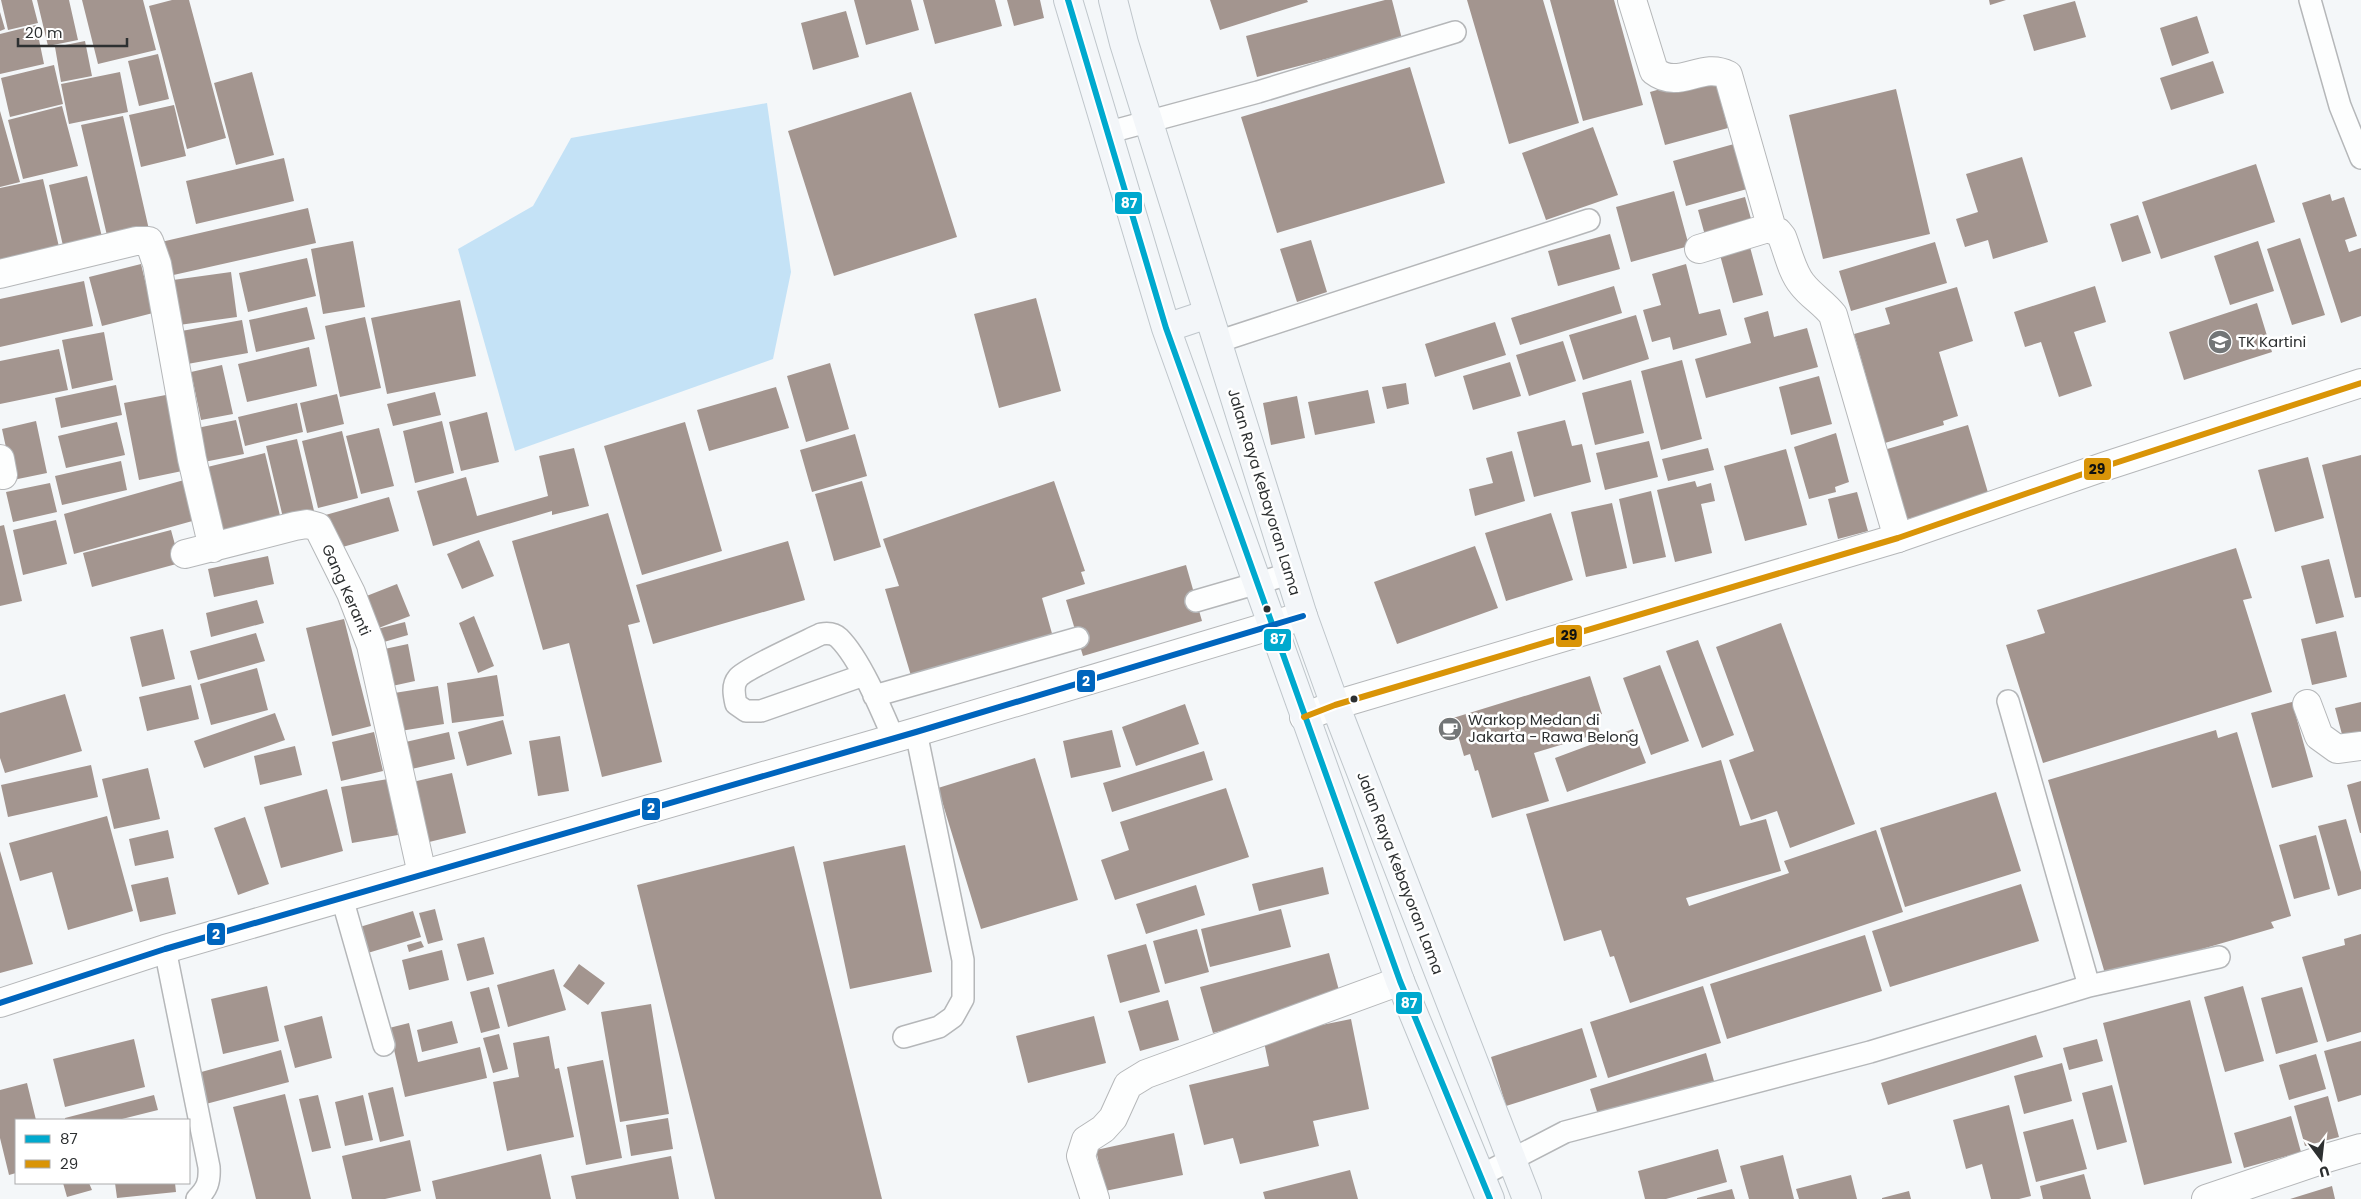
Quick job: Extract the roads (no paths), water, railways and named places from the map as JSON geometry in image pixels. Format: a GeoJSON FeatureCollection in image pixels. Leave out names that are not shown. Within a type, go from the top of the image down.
{"type":"FeatureCollection","features":[{"type":"Feature","properties":{"kind":"main road"},"geometry":{"type":"LineString","coordinates":[[1068,0],[1166,328],[1256,584],[1400,982],[1485,1187]]}},
{"type":"Feature","properties":{"kind":"main road","name":"Jalan Raya Kebayoran Lama"},"geometry":{"type":"LineString","coordinates":[[1114,0],[1216,342],[1303,616],[1335,705],[1527,1199]]}},
{"type":"Feature","properties":{"kind":"main road"},"geometry":{"type":"LineString","coordinates":[[1166,328],[1208,314]]}},
{"type":"Feature","properties":{"kind":"main road"},"geometry":{"type":"LineString","coordinates":[[1372,902],[1406,887]]}},
{"type":"Feature","properties":{"kind":"main road"},"geometry":{"type":"LineString","coordinates":[[1417,1022],[1452,1008]]}},
{"type":"Feature","properties":{"kind":"street"},"geometry":{"type":"LineString","coordinates":[[1632,0],[1654,71],[1661,76],[1673,80],[1706,71],[1720,70],[1728,75],[1772,229],[1782,237],[1800,282],[1808,292],[1825,304],[1832,315],[1898,538]]}},
{"type":"Feature","properties":{"kind":"street"},"geometry":{"type":"LineString","coordinates":[[1699,248],[1757,230],[1772,229]]}},
{"type":"Feature","properties":{"kind":"street"},"geometry":{"type":"LineString","coordinates":[[0,274],[136,241],[150,241],[157,264],[192,459],[213,548]]}},
{"type":"Feature","properties":{"kind":"street"},"geometry":{"type":"LineString","coordinates":[[1304,717],[1335,705],[1898,538],[2106,466],[2361,383]]}},
{"type":"Feature","properties":{"kind":"street","name":"Gang Keranti"},"geometry":{"type":"LineString","coordinates":[[185,554],[295,526],[307,524],[318,527],[350,593],[371,645],[422,874]]}},
{"type":"Feature","properties":{"kind":"street"},"geometry":{"type":"LineString","coordinates":[[0,1003],[165,949],[904,735],[1303,616]]}},
{"type":"Feature","properties":{"kind":"street"},"geometry":{"type":"LineString","coordinates":[[2307,704],[2318,736],[2337,749],[2361,746]]}},
{"type":"Feature","properties":{"kind":"street"},"geometry":{"type":"LineString","coordinates":[[1095,1199],[1081,1156],[1086,1140],[1103,1129],[1113,1118],[1128,1085],[1146,1074],[1400,982]]}},
{"type":"Feature","properties":{"kind":"street"},"geometry":{"type":"LineString","coordinates":[[2206,1199],[2330,1156],[2361,1148]]}},
{"type":"Feature","properties":{"kind":"lane"},"geometry":{"type":"LineString","coordinates":[[2310,0],[2340,106],[2361,158]]}},
{"type":"Feature","properties":{"kind":"lane"},"geometry":{"type":"LineString","coordinates":[[1106,132],[1258,92],[1455,32]]}},
{"type":"Feature","properties":{"kind":"lane"},"geometry":{"type":"LineString","coordinates":[[1216,342],[1589,220]]}},
{"type":"Feature","properties":{"kind":"lane"},"geometry":{"type":"LineString","coordinates":[[1196,601],[1289,574]]}},
{"type":"Feature","properties":{"kind":"lane"},"geometry":{"type":"LineString","coordinates":[[864,675],[761,711],[746,711],[736,704],[733,690],[738,677],[821,634],[829,633],[838,636],[864,675],[874,696],[904,735],[963,960],[963,999],[953,1017],[939,1027],[904,1037]]}},
{"type":"Feature","properties":{"kind":"lane"},"geometry":{"type":"LineString","coordinates":[[874,696],[1078,638]]}},
{"type":"Feature","properties":{"kind":"lane"},"geometry":{"type":"LineString","coordinates":[[2008,701],[2089,986]]}},
{"type":"Feature","properties":{"kind":"lane"},"geometry":{"type":"LineString","coordinates":[[342,898],[384,1045]]}},
{"type":"Feature","properties":{"kind":"lane"},"geometry":{"type":"LineString","coordinates":[[165,949],[209,1167],[210,1179],[208,1185],[197,1199]]}},
{"type":"Feature","properties":{"kind":"lane"},"geometry":{"type":"LineString","coordinates":[[1485,1187],[1512,1161],[1565,1132],[1870,1052],[2089,986],[2219,957]]}},
{"type":"Feature","properties":{"kind":"place","name":"TK Kartini"},"geometry":{"type":"Point","coordinates":[2220,342]}},
{"type":"Feature","properties":{"kind":"place","name":"Warkop Medan di Jakarta - Rawa Belong"},"geometry":{"type":"Point","coordinates":[1450,729]}}]}
